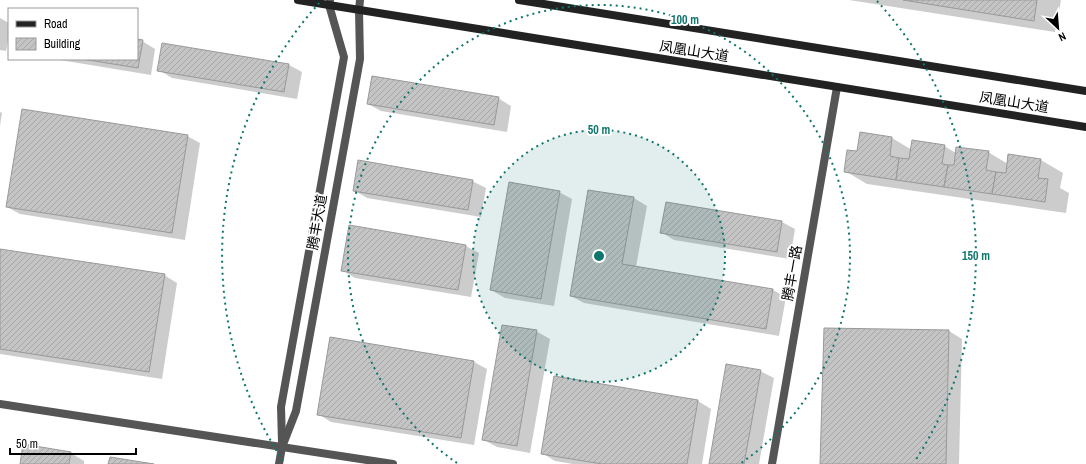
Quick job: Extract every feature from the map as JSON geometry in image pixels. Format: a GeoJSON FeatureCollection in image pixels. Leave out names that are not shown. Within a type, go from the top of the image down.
{"type":"FeatureCollection","features":[{"type":"Feature","properties":{"kind":"main road","name":"凤凰山大道"},"geometry":{"type":"LineString","coordinates":[[298,0],[329,3],[359,10],[1086,127]]}},
{"type":"Feature","properties":{"kind":"main road","name":"凤凰山大道"},"geometry":{"type":"LineString","coordinates":[[519,0],[1086,91]]}},
{"type":"Feature","properties":{"kind":"street","name":"腾丰大道"},"geometry":{"type":"LineString","coordinates":[[279,464],[282,447],[296,411],[360,59],[360,0]]}},
{"type":"Feature","properties":{"kind":"street","name":"腾丰大道"},"geometry":{"type":"LineString","coordinates":[[282,447],[281,407],[344,57],[329,3]]}},
{"type":"Feature","properties":{"kind":"street","name":"腾丰一路"},"geometry":{"type":"LineString","coordinates":[[772,464],[837,87]]}},
{"type":"Feature","properties":{"kind":"street"},"geometry":{"type":"LineString","coordinates":[[0,404],[393,464]]}},
{"type":"Feature","properties":{"kind":"building"},"geometry":{"type":"Polygon","coordinates":[[[903,0],[1037,0],[1034,21],[903,0]]]}},
{"type":"Feature","properties":{"kind":"building"},"geometry":{"type":"Polygon","coordinates":[[[138,39],[143,40],[138,68],[88,60],[138,60],[138,39]]]}},
{"type":"Feature","properties":{"kind":"building"},"geometry":{"type":"Polygon","coordinates":[[[162,43],[289,64],[284,92],[157,71],[162,43]]]}},
{"type":"Feature","properties":{"kind":"building"},"geometry":{"type":"Polygon","coordinates":[[[372,76],[499,97],[494,125],[367,104],[372,76]]]}},
{"type":"Feature","properties":{"kind":"building"},"geometry":{"type":"Polygon","coordinates":[[[22,109],[188,135],[172,233],[6,207],[22,109]]]}},
{"type":"Feature","properties":{"kind":"building"},"geometry":{"type":"Polygon","coordinates":[[[860,132],[892,137],[890,156],[899,158],[896,180],[844,172],[847,150],[857,151],[860,132]]]}},
{"type":"Feature","properties":{"kind":"building"},"geometry":{"type":"Polygon","coordinates":[[[912,140],[945,145],[942,164],[948,165],[944,187],[896,180],[899,158],[909,159],[912,140]]]}},
{"type":"Feature","properties":{"kind":"building"},"geometry":{"type":"Polygon","coordinates":[[[956,147],[989,151],[986,170],[996,172],[992,194],[944,187],[948,165],[954,165],[956,147]]]}},
{"type":"Feature","properties":{"kind":"building"},"geometry":{"type":"Polygon","coordinates":[[[1008,154],[1041,159],[1038,178],[1048,179],[1045,202],[992,194],[996,172],[1006,173],[1008,154]]]}},
{"type":"Feature","properties":{"kind":"building"},"geometry":{"type":"Polygon","coordinates":[[[358,160],[473,180],[468,210],[353,191],[358,160]]]}},
{"type":"Feature","properties":{"kind":"building"},"geometry":{"type":"Polygon","coordinates":[[[509,182],[560,191],[541,299],[490,290],[509,182]]]}},
{"type":"Feature","properties":{"kind":"building"},"geometry":{"type":"Polygon","coordinates":[[[588,190],[634,197],[622,264],[773,289],[766,329],[570,296],[588,190]]]}},
{"type":"Feature","properties":{"kind":"building"},"geometry":{"type":"Polygon","coordinates":[[[666,202],[782,221],[777,252],[660,233],[666,202]]]}},
{"type":"Feature","properties":{"kind":"building"},"geometry":{"type":"Polygon","coordinates":[[[349,225],[466,245],[458,290],[341,271],[349,225]]]}},
{"type":"Feature","properties":{"kind":"building"},"geometry":{"type":"Polygon","coordinates":[[[0,249],[165,274],[149,372],[0,349],[0,249]]]}},
{"type":"Feature","properties":{"kind":"building"},"geometry":{"type":"Polygon","coordinates":[[[502,325],[537,330],[517,446],[482,440],[502,325]]]}},
{"type":"Feature","properties":{"kind":"building"},"geometry":{"type":"Polygon","coordinates":[[[824,328],[949,330],[946,464],[820,464],[824,328]]]}},
{"type":"Feature","properties":{"kind":"building"},"geometry":{"type":"Polygon","coordinates":[[[330,337],[474,361],[461,438],[317,415],[330,337]]]}},
{"type":"Feature","properties":{"kind":"building"},"geometry":{"type":"Polygon","coordinates":[[[726,364],[761,370],[744,464],[709,464],[726,364]]]}},
{"type":"Feature","properties":{"kind":"building"},"geometry":{"type":"Polygon","coordinates":[[[554,376],[698,400],[687,464],[602,464],[541,454],[554,376]]]}},
{"type":"Feature","properties":{"kind":"building"},"geometry":{"type":"Polygon","coordinates":[[[23,444],[71,452],[69,464],[20,464],[23,444]]]}},
{"type":"Feature","properties":{"kind":"building"},"geometry":{"type":"Polygon","coordinates":[[[110,457],[154,464],[108,464],[110,457]]]}}]}
